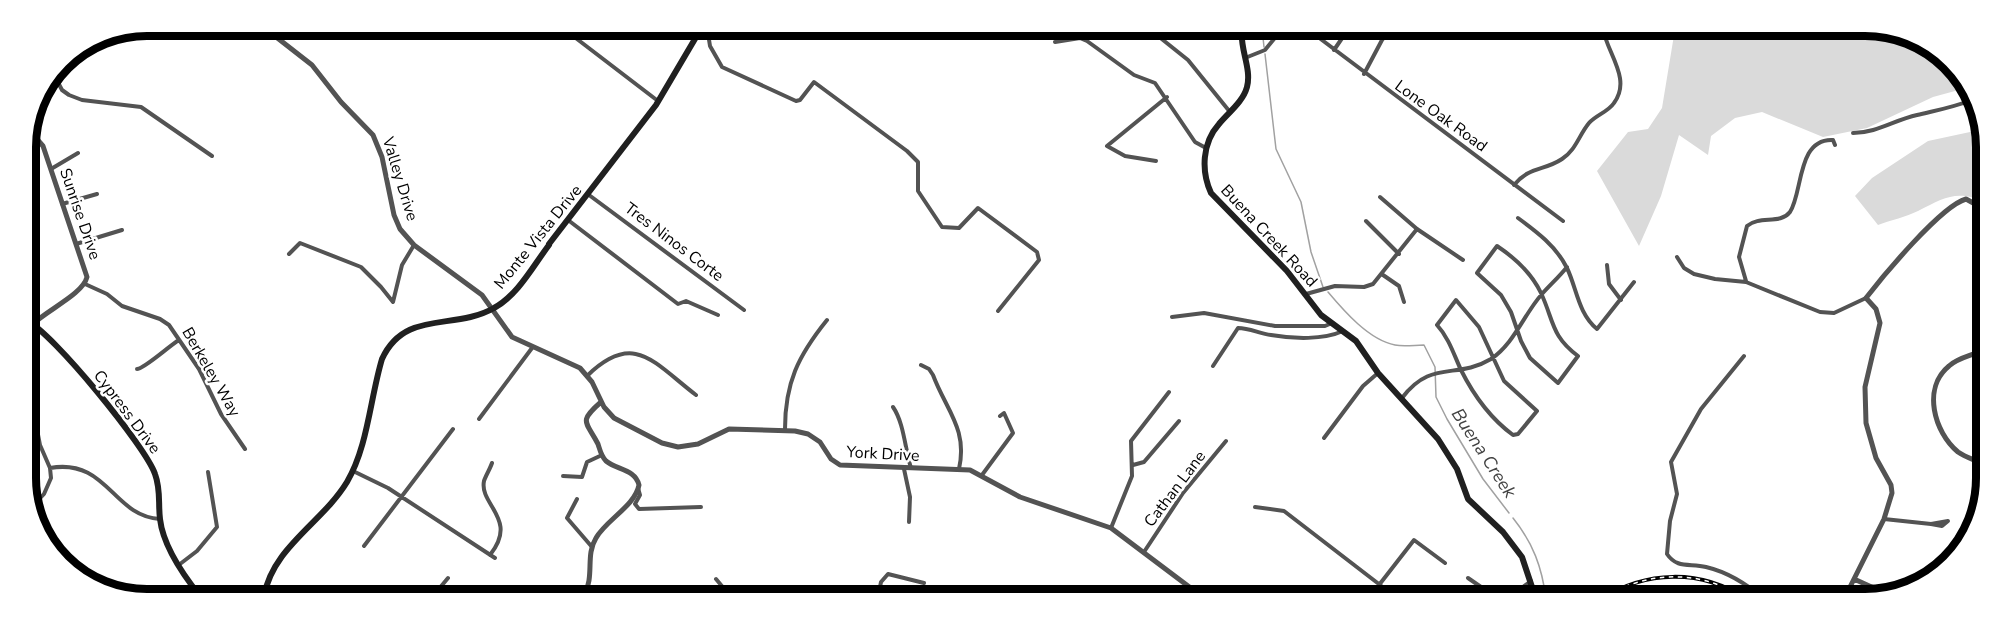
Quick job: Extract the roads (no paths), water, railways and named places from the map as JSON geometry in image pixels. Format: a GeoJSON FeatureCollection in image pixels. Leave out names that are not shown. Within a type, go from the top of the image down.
{"type":"FeatureCollection","features":[{"type":"Feature","properties":{"kind":"main road","name":"Monte Vista Drive"},"geometry":{"type":"LineString","coordinates":[[266,589],[279,559],[336,497],[353,471],[382,359],[391,342],[408,329],[469,318],[492,309],[515,289],[567,219],[589,195],[658,101],[697,36]]}},
{"type":"Feature","properties":{"kind":"main road"},"geometry":{"type":"LineString","coordinates":[[1206,148],[1214,130],[1247,87],[1240,44],[1241,36]]}},
{"type":"Feature","properties":{"kind":"main road","name":"Buena Creek Road"},"geometry":{"type":"LineString","coordinates":[[1206,148],[1206,180],[1211,194],[1236,217],[1306,294],[1321,315],[1344,330],[1358,344],[1378,373],[1443,446],[1457,469],[1468,499],[1514,546],[1534,589]]}},
{"type":"Feature","properties":{"kind":"main road","name":"Cypress Drive"},"geometry":{"type":"LineString","coordinates":[[36,327],[59,346],[147,457],[159,484],[160,519],[169,546],[196,589]]}},
{"type":"Feature","properties":{"kind":"street","name":"Valley Drive"},"geometry":{"type":"LineString","coordinates":[[275,36],[312,65],[341,102],[373,135],[382,157],[394,215],[400,229],[414,245],[482,295],[492,309]]}},
{"type":"Feature","properties":{"kind":"street"},"geometry":{"type":"LineString","coordinates":[[573,36],[658,101]]}},
{"type":"Feature","properties":{"kind":"street"},"geometry":{"type":"LineString","coordinates":[[708,36],[710,46],[726,70],[796,101],[800,100],[814,82],[908,151],[918,162],[918,191],[942,227],[959,228],[978,208],[1037,252],[1039,260],[998,311]]}},
{"type":"Feature","properties":{"kind":"street"},"geometry":{"type":"LineString","coordinates":[[1158,36],[1188,60],[1230,112]]}},
{"type":"Feature","properties":{"kind":"street"},"geometry":{"type":"LineString","coordinates":[[1244,58],[1265,50],[1276,36]]}},
{"type":"Feature","properties":{"kind":"street","name":"Lone Oak Road"},"geometry":{"type":"LineString","coordinates":[[1316,36],[1563,221]]}},
{"type":"Feature","properties":{"kind":"street"},"geometry":{"type":"LineString","coordinates":[[1334,50],[1344,36]]}},
{"type":"Feature","properties":{"kind":"street"},"geometry":{"type":"LineString","coordinates":[[1364,74],[1385,36]]}},
{"type":"Feature","properties":{"kind":"street"},"geometry":{"type":"LineString","coordinates":[[1515,185],[1528,171],[1551,165],[1572,151],[1589,123],[1610,108],[1617,98],[1621,78],[1606,36]]}},
{"type":"Feature","properties":{"kind":"street"},"geometry":{"type":"LineString","coordinates":[[1055,42],[1070,38],[1087,41],[1134,75],[1155,83],[1167,97],[1195,142],[1206,148]]}},
{"type":"Feature","properties":{"kind":"street"},"geometry":{"type":"LineString","coordinates":[[57,81],[62,90],[82,100],[141,107],[212,156]]}},
{"type":"Feature","properties":{"kind":"street"},"geometry":{"type":"LineString","coordinates":[[1156,162],[1125,156],[1107,146],[1167,97]]}},
{"type":"Feature","properties":{"kind":"street"},"geometry":{"type":"LineString","coordinates":[[1853,133],[1873,132],[1916,115],[1935,112],[1966,101]]}},
{"type":"Feature","properties":{"kind":"street","name":"Sunrise Drive"},"geometry":{"type":"LineString","coordinates":[[36,139],[42,146],[87,277],[86,284],[36,318]]}},
{"type":"Feature","properties":{"kind":"street"},"geometry":{"type":"LineString","coordinates":[[1746,282],[1739,257],[1747,226],[1755,220],[1781,219],[1789,213],[1808,155],[1826,140],[1833,140],[1835,145]]}},
{"type":"Feature","properties":{"kind":"street"},"geometry":{"type":"LineString","coordinates":[[50,170],[78,153]]}},
{"type":"Feature","properties":{"kind":"street"},"geometry":{"type":"LineString","coordinates":[[62,204],[97,194]]}},
{"type":"Feature","properties":{"kind":"street","name":"Tres Ninos Corte"},"geometry":{"type":"LineString","coordinates":[[589,195],[744,310]]}},
{"type":"Feature","properties":{"kind":"street"},"geometry":{"type":"LineString","coordinates":[[1380,197],[1417,229],[1463,260]]}},
{"type":"Feature","properties":{"kind":"street"},"geometry":{"type":"LineString","coordinates":[[1677,257],[1680,263],[1694,274],[1746,282],[1820,312],[1834,313],[1866,298],[1902,255],[1950,208],[1966,199],[1976,205]]}},
{"type":"Feature","properties":{"kind":"street"},"geometry":{"type":"LineString","coordinates":[[1518,218],[1542,236],[1567,267],[1584,314],[1597,329],[1634,282]]}},
{"type":"Feature","properties":{"kind":"street"},"geometry":{"type":"LineString","coordinates":[[567,219],[678,304],[686,301],[718,315]]}},
{"type":"Feature","properties":{"kind":"street"},"geometry":{"type":"LineString","coordinates":[[1366,221],[1399,254]]}},
{"type":"Feature","properties":{"kind":"street"},"geometry":{"type":"LineString","coordinates":[[1306,294],[1335,286],[1364,287],[1383,275],[1417,229]]}},
{"type":"Feature","properties":{"kind":"street"},"geometry":{"type":"LineString","coordinates":[[75,244],[122,230]]}},
{"type":"Feature","properties":{"kind":"street"},"geometry":{"type":"LineString","coordinates":[[289,254],[300,243],[361,267],[393,302],[402,265],[414,245]]}},
{"type":"Feature","properties":{"kind":"street"},"geometry":{"type":"LineString","coordinates":[[1497,246],[1534,280],[1542,294],[1553,330],[1565,346],[1578,356],[1558,383],[1530,358],[1517,327],[1501,295],[1477,273],[1497,246]]}},
{"type":"Feature","properties":{"kind":"street"},"geometry":{"type":"LineString","coordinates":[[1607,265],[1609,284],[1621,300]]}},
{"type":"Feature","properties":{"kind":"street"},"geometry":{"type":"LineString","coordinates":[[1401,399],[1418,380],[1435,373],[1461,370],[1493,358],[1507,344],[1542,294],[1567,267]]}},
{"type":"Feature","properties":{"kind":"street"},"geometry":{"type":"LineString","coordinates":[[1383,275],[1399,286],[1404,302]]}},
{"type":"Feature","properties":{"kind":"street","name":"Berkeley Way"},"geometry":{"type":"LineString","coordinates":[[86,284],[107,294],[122,306],[160,319],[169,325],[199,369],[221,414],[244,449]]}},
{"type":"Feature","properties":{"kind":"street"},"geometry":{"type":"LineString","coordinates":[[1849,589],[1891,502],[1891,485],[1876,458],[1865,413],[1867,373],[1880,323],[1876,309],[1866,298]]}},
{"type":"Feature","properties":{"kind":"street"},"geometry":{"type":"LineString","coordinates":[[1456,300],[1473,317],[1508,387],[1537,411],[1518,434],[1513,435],[1487,412],[1461,370],[1447,338],[1437,325],[1456,300]]}},
{"type":"Feature","properties":{"kind":"street","name":"York Drive"},"geometry":{"type":"LineString","coordinates":[[492,309],[512,337],[531,348],[574,365],[587,376],[614,418],[662,443],[678,447],[698,444],[729,429],[785,429],[808,434],[820,442],[834,462],[840,465],[959,469],[982,475],[1020,496],[1111,528],[1192,589]]}},
{"type":"Feature","properties":{"kind":"street"},"geometry":{"type":"LineString","coordinates":[[1172,317],[1204,313],[1275,326],[1325,326],[1333,323]]}},
{"type":"Feature","properties":{"kind":"street"},"geometry":{"type":"LineString","coordinates":[[785,429],[784,405],[795,370],[827,320]]}},
{"type":"Feature","properties":{"kind":"street"},"geometry":{"type":"LineString","coordinates":[[1213,366],[1238,328],[1271,335],[1309,337],[1331,336],[1344,330]]}},
{"type":"Feature","properties":{"kind":"street"},"geometry":{"type":"LineString","coordinates":[[137,369],[146,368],[158,353],[179,340]]}},
{"type":"Feature","properties":{"kind":"street"},"geometry":{"type":"LineString","coordinates":[[479,419],[531,348]]}},
{"type":"Feature","properties":{"kind":"street"},"geometry":{"type":"LineString","coordinates":[[587,376],[607,358],[624,352],[642,355],[696,395]]}},
{"type":"Feature","properties":{"kind":"street"},"geometry":{"type":"LineString","coordinates":[[1976,353],[1962,358],[1947,368],[1936,385],[1935,398],[1935,418],[1948,441],[1961,454],[1976,461]]}},
{"type":"Feature","properties":{"kind":"street"},"geometry":{"type":"LineString","coordinates":[[1744,356],[1701,409],[1671,462],[1677,495],[1670,521],[1667,554],[1676,564],[1705,567],[1724,574],[1748,589]]}},
{"type":"Feature","properties":{"kind":"street"},"geometry":{"type":"LineString","coordinates":[[921,365],[929,369],[933,375],[960,431],[962,453],[959,469]]}},
{"type":"Feature","properties":{"kind":"street"},"geometry":{"type":"LineString","coordinates":[[1324,438],[1363,386],[1378,373]]}},
{"type":"Feature","properties":{"kind":"street"},"geometry":{"type":"LineString","coordinates":[[1111,528],[1132,476],[1131,441],[1169,392]]}},
{"type":"Feature","properties":{"kind":"street"},"geometry":{"type":"LineString","coordinates":[[602,402],[588,414],[585,423],[607,462],[633,474],[638,479],[640,495],[635,504],[639,509],[701,507]]}},
{"type":"Feature","properties":{"kind":"street"},"geometry":{"type":"LineString","coordinates":[[893,407],[900,418],[909,488],[909,522]]}},
{"type":"Feature","properties":{"kind":"street"},"geometry":{"type":"LineString","coordinates":[[982,475],[1013,433],[1004,413],[1000,416]]}},
{"type":"Feature","properties":{"kind":"street"},"geometry":{"type":"LineString","coordinates":[[1132,465],[1144,462],[1179,421]]}},
{"type":"Feature","properties":{"kind":"street"},"geometry":{"type":"LineString","coordinates":[[36,424],[40,445],[50,468],[46,491],[38,500]]}},
{"type":"Feature","properties":{"kind":"street"},"geometry":{"type":"LineString","coordinates":[[364,546],[453,429]]}},
{"type":"Feature","properties":{"kind":"street","name":"Cathan Lane"},"geometry":{"type":"LineString","coordinates":[[1144,552],[1183,493],[1226,441]]}},
{"type":"Feature","properties":{"kind":"street"},"geometry":{"type":"LineString","coordinates":[[563,476],[582,477],[587,462],[602,455]]}},
{"type":"Feature","properties":{"kind":"street"},"geometry":{"type":"LineString","coordinates":[[353,471],[400,496],[493,557],[502,536],[499,520],[484,482],[492,464]]}},
{"type":"Feature","properties":{"kind":"street"},"geometry":{"type":"LineString","coordinates":[[50,468],[69,466],[87,471],[140,515],[160,519]]}},
{"type":"Feature","properties":{"kind":"street"},"geometry":{"type":"LineString","coordinates":[[180,564],[197,551],[217,527],[208,472]]}},
{"type":"Feature","properties":{"kind":"street"},"geometry":{"type":"LineString","coordinates":[[587,589],[592,577],[592,547],[602,530],[635,495],[638,488]]}},
{"type":"Feature","properties":{"kind":"street"},"geometry":{"type":"LineString","coordinates":[[577,499],[567,518],[592,547]]}},
{"type":"Feature","properties":{"kind":"street"},"geometry":{"type":"LineString","coordinates":[[1255,507],[1266,506],[1284,511],[1385,589]]}},
{"type":"Feature","properties":{"kind":"street"},"geometry":{"type":"LineString","coordinates":[[1884,519],[1930,524]]}},
{"type":"Feature","properties":{"kind":"street"},"geometry":{"type":"LineString","coordinates":[[1379,585],[1414,540],[1445,563]]}},
{"type":"Feature","properties":{"kind":"street"},"geometry":{"type":"LineString","coordinates":[[880,589],[881,582],[888,574],[924,583]]}},
{"type":"Feature","properties":{"kind":"street"},"geometry":{"type":"LineString","coordinates":[[439,589],[448,578]]}},
{"type":"Feature","properties":{"kind":"street"},"geometry":{"type":"LineString","coordinates":[[1468,578],[1484,589]]}},
{"type":"Feature","properties":{"kind":"street"},"geometry":{"type":"LineString","coordinates":[[716,579],[724,589]]}},
{"type":"Feature","properties":{"kind":"street"},"geometry":{"type":"LineString","coordinates":[[1854,579],[1875,589]]}},
{"type":"Feature","properties":{"kind":"street"},"geometry":{"type":"LineString","coordinates":[[1520,589],[1531,580]]}},
{"type":"Feature","properties":{"kind":"waterway","name":"Buena Creek"},"geometry":{"type":"LineString","coordinates":[[1263,36],[1264,47]]}},
{"type":"Feature","properties":{"kind":"waterway","name":"Buena Creek"},"geometry":{"type":"LineString","coordinates":[[1265,54],[1276,149],[1301,202],[1311,252],[1323,287]]}},
{"type":"Feature","properties":{"kind":"waterway","name":"Buena Creek"},"geometry":{"type":"LineString","coordinates":[[1328,292],[1358,324],[1385,342],[1398,346],[1424,345],[1435,367],[1436,397],[1447,419],[1483,479],[1509,513]]}},
{"type":"Feature","properties":{"kind":"waterway","name":"Buena Creek"},"geometry":{"type":"LineString","coordinates":[[1513,518],[1536,556],[1544,589]]}},
{"type":"Feature","properties":{"kind":"railway"},"geometry":{"type":"LineString","coordinates":[[1621,589],[1636,583],[1673,577],[1692,578],[1728,589]]}}]}
